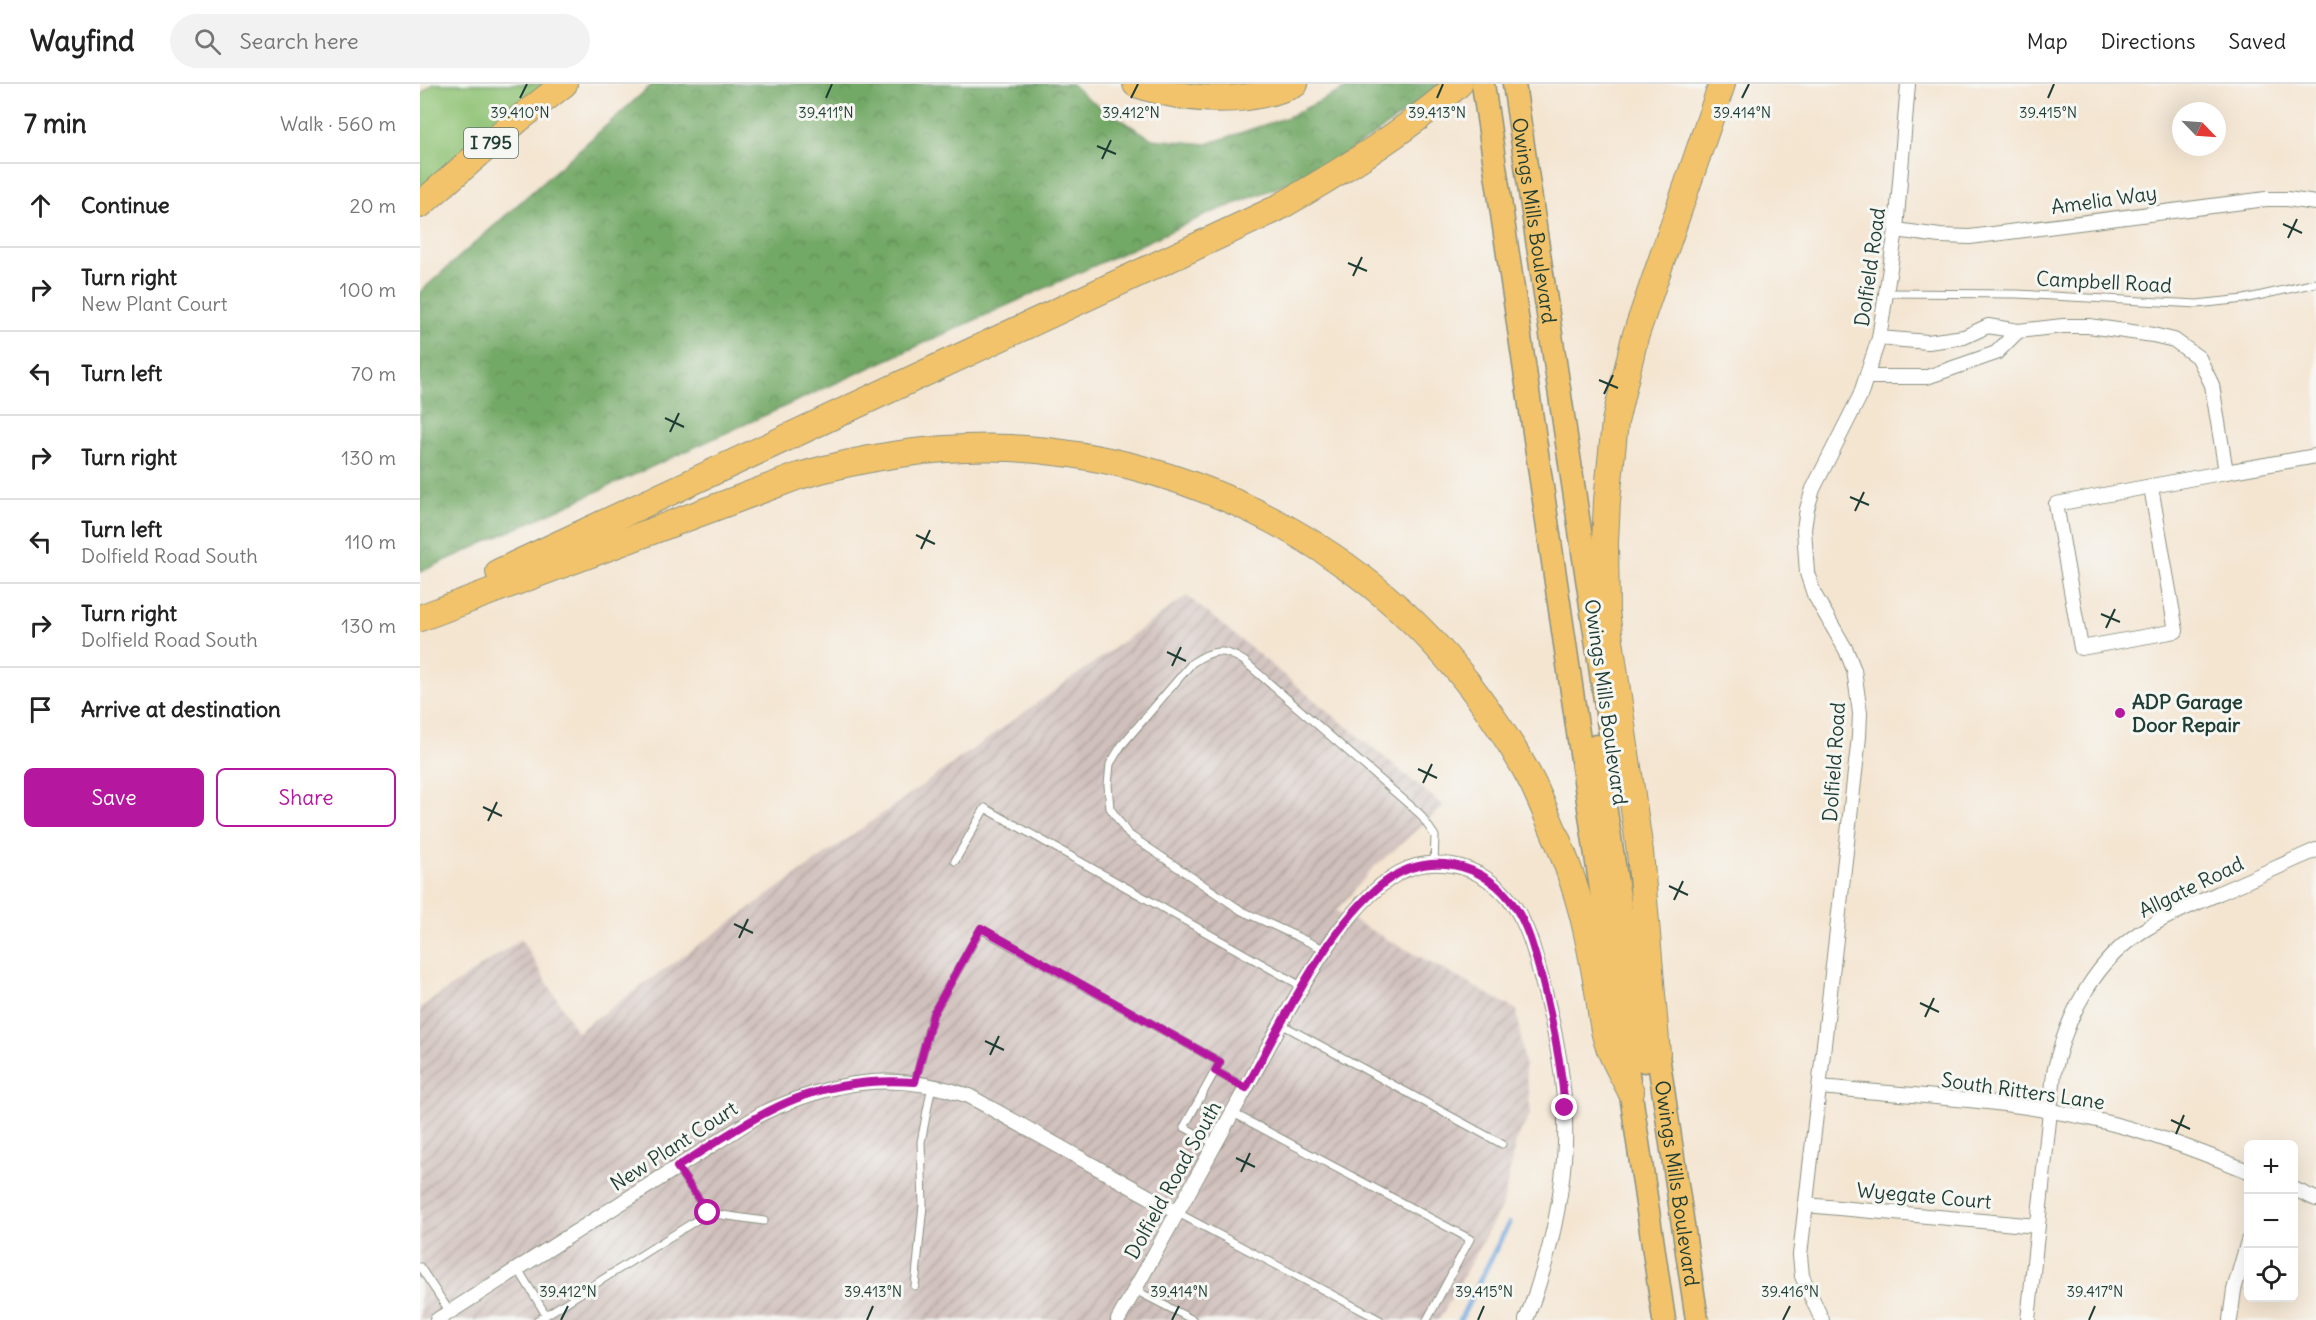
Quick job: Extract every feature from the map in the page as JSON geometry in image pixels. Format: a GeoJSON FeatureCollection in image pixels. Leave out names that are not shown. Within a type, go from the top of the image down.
{"type":"FeatureCollection","features":[{"type":"Feature","properties":{"kind":"highway","name":"I 795"},"geometry":{"type":"LineString","coordinates":[[420,205],[519,119],[564,84]]}},
{"type":"Feature","properties":{"kind":"highway"},"geometry":{"type":"LineString","coordinates":[[1136,84],[1166,94],[1212,99],[1244,99],[1279,91],[1295,84]]}},
{"type":"Feature","properties":{"kind":"highway"},"geometry":{"type":"LineString","coordinates":[[420,610],[1263,215],[1331,177],[1416,120],[1459,84]]}},
{"type":"Feature","properties":{"kind":"highway"},"geometry":{"type":"LineString","coordinates":[[1657,1053],[1640,852],[1606,612],[1605,542],[1610,458],[1624,382],[1648,295],[1722,84]]}},
{"type":"Feature","properties":{"kind":"highway"},"geometry":{"type":"LineString","coordinates":[[1693,171],[1732,84]]}},
{"type":"Feature","properties":{"kind":"highway"},"geometry":{"type":"LineString","coordinates":[[420,225],[499,152],[519,119]]}},
{"type":"Feature","properties":{"kind":"highway"},"geometry":{"type":"LineString","coordinates":[[420,618],[799,476],[903,453],[974,448],[1054,452],[1112,461],[1151,471],[1219,495],[1255,511],[1311,542],[1367,582],[1439,649],[1487,710],[1511,745],[1532,782],[1566,863],[1581,906],[1591,946],[1606,1038],[1631,1092]]}},
{"type":"Feature","properties":{"kind":"main road","name":"Owings Mills Boulevard"},"geometry":{"type":"LineString","coordinates":[[1483,84],[1664,1320]]}},
{"type":"Feature","properties":{"kind":"main road","name":"Owings Mills Boulevard"},"geometry":{"type":"LineString","coordinates":[[1514,84],[1697,1320]]}},
{"type":"Feature","properties":{"kind":"main road"},"geometry":{"type":"LineString","coordinates":[[1558,597],[1595,738],[1683,1320]]}},
{"type":"Feature","properties":{"kind":"street","name":"Dolfield Road"},"geometry":{"type":"LineString","coordinates":[[1822,1320],[1802,1276],[1800,1255],[1821,1087],[1860,713],[1854,670],[1846,650],[1814,594],[1807,573],[1804,529],[1807,509],[1814,489],[1852,414],[1879,338],[1888,293],[1896,230],[1908,84]]}},
{"type":"Feature","properties":{"kind":"street","name":"Amelia Way"},"geometry":{"type":"LineString","coordinates":[[1896,230],[1940,236],[1970,237],[2254,200],[2287,198],[2316,203]]}},
{"type":"Feature","properties":{"kind":"street"},"geometry":{"type":"LineString","coordinates":[[1879,338],[1928,342],[1964,337],[1988,326],[2018,331],[2063,326],[2089,326],[2174,340],[2199,358],[2212,385],[2226,472]]}},
{"type":"Feature","properties":{"kind":"street"},"geometry":{"type":"LineString","coordinates":[[1867,377],[1927,377],[1996,353],[2018,331]]}},
{"type":"Feature","properties":{"kind":"street"},"geometry":{"type":"LineString","coordinates":[[1964,337],[1969,362]]}},
{"type":"Feature","properties":{"kind":"street"},"geometry":{"type":"LineString","coordinates":[[2151,487],[2176,631],[2081,648],[2056,504],[2316,456]]}},
{"type":"Feature","properties":{"kind":"street","name":"Allgate Road"},"geometry":{"type":"LineString","coordinates":[[2049,1111],[2060,1044],[2069,1022],[2089,984],[2113,956],[2146,928],[2163,919],[2316,850]]}},
{"type":"Feature","properties":{"kind":"street","name":"Dolfield Road South"},"geometry":{"type":"LineString","coordinates":[[1118,1320],[1281,1024],[1326,950],[1351,916],[1384,883],[1416,866],[1434,864],[1460,866],[1477,873],[1492,881],[1515,906],[1524,923],[1537,960],[1552,1018],[1565,1108],[1562,1175],[1548,1260],[1526,1320]]}},
{"type":"Feature","properties":{"kind":"street","name":"New Plant Court"},"geometry":{"type":"LineString","coordinates":[[437,1320],[761,1114],[793,1099],[854,1083],[887,1080],[915,1082],[969,1096],[1178,1213]]}},
{"type":"Feature","properties":{"kind":"street","name":"South Ritters Lane"},"geometry":{"type":"LineString","coordinates":[[1821,1087],[2049,1111],[2129,1128],[2184,1145],[2244,1169]]}},
{"type":"Feature","properties":{"kind":"street"},"geometry":{"type":"LineString","coordinates":[[2028,1320],[2049,1111]]}},
{"type":"Feature","properties":{"kind":"street"},"geometry":{"type":"LineString","coordinates":[[2298,1191],[2316,1198]]}},
{"type":"Feature","properties":{"kind":"street","name":"Wyegate Court"},"geometry":{"type":"LineString","coordinates":[[1806,1205],[2037,1226]]}},
{"type":"Feature","properties":{"kind":"street"},"geometry":{"type":"LineString","coordinates":[[2230,1320],[2234,1290],[2246,1248]]}},
{"type":"Feature","properties":{"kind":"lane","name":"Campbell Road"},"geometry":{"type":"LineString","coordinates":[[1888,293],[2017,294],[2196,304],[2244,300],[2316,284]]}},
{"type":"Feature","properties":{"kind":"lane"},"geometry":{"type":"LineString","coordinates":[[1326,950],[1242,911],[1128,834],[1110,808],[1108,785],[1110,764],[1121,746],[1192,663],[1206,654],[1221,651],[1233,654],[1244,662],[1420,814],[1435,836],[1434,864]]}},
{"type":"Feature","properties":{"kind":"lane"},"geometry":{"type":"LineString","coordinates":[[955,861],[986,808],[1303,987]]}},
{"type":"Feature","properties":{"kind":"lane"},"geometry":{"type":"LineString","coordinates":[[915,1082],[933,1014],[981,928],[1220,1062],[1184,1127],[1215,1144]]}},
{"type":"Feature","properties":{"kind":"lane"},"geometry":{"type":"LineString","coordinates":[[1281,1024],[1502,1144]]}},
{"type":"Feature","properties":{"kind":"lane"},"geometry":{"type":"LineString","coordinates":[[1215,1071],[1246,1088]]}},
{"type":"Feature","properties":{"kind":"lane"},"geometry":{"type":"LineString","coordinates":[[915,1286],[923,1205],[921,1142],[932,1085]]}},
{"type":"Feature","properties":{"kind":"lane"},"geometry":{"type":"LineString","coordinates":[[1233,1113],[1470,1239],[1427,1320]]}},
{"type":"Feature","properties":{"kind":"lane"},"geometry":{"type":"LineString","coordinates":[[677,1167],[708,1213]]}},
{"type":"Feature","properties":{"kind":"lane"},"geometry":{"type":"LineString","coordinates":[[538,1320],[708,1213],[764,1221]]}},
{"type":"Feature","properties":{"kind":"lane"},"geometry":{"type":"LineString","coordinates":[[1178,1213],[1380,1320]]}},
{"type":"Feature","properties":{"kind":"lane"},"geometry":{"type":"LineString","coordinates":[[420,1267],[450,1312]]}},
{"type":"Feature","properties":{"kind":"lane"},"geometry":{"type":"LineString","coordinates":[[518,1269],[546,1315]]}},
{"type":"Feature","properties":{"kind":"lane"},"geometry":{"type":"LineString","coordinates":[[1135,1290],[1193,1320]]}},
{"type":"Feature","properties":{"kind":"shaded area"},"geometry":{"type":"Polygon","coordinates":[[[1187,596],[1444,806],[1374,867],[1336,911],[1517,1010],[1531,1113],[1516,1140],[1503,1204],[1439,1320],[420,1320],[420,1008],[521,939],[577,1032],[1187,596]]]}},
{"type":"Feature","properties":{"kind":"green space"},"geometry":{"type":"Polygon","coordinates":[[[433,84],[554,84],[420,192],[420,95],[433,84]]]}},
{"type":"Feature","properties":{"kind":"green space"},"geometry":{"type":"Polygon","coordinates":[[[653,84],[1072,84],[1088,99],[1152,139],[1207,144],[1288,117],[1355,84],[1443,84],[1320,171],[1208,214],[420,572],[420,292],[653,84]]]}},
{"type":"Feature","properties":{"kind":"waterway"},"geometry":{"type":"LineString","coordinates":[[1460,1320],[1509,1223]]}},
{"type":"Feature","properties":{"kind":"place","name":"ADP Garage Door Repair"},"geometry":{"type":"Point","coordinates":[2120,713]}},
{"type":"Feature","properties":{"kind":"route"},"geometry":{"type":"LineString","coordinates":[[708,1213],[677,1167],[761,1114],[793,1099],[823,1089],[854,1083],[887,1080],[915,1082],[933,1014],[981,928],[1220,1062],[1215,1071],[1246,1088],[1303,987],[1351,916],[1384,883],[1416,866],[1434,864],[1460,866],[1492,881],[1515,906],[1524,923],[1537,960],[1552,1018],[1565,1108]]}}]}
